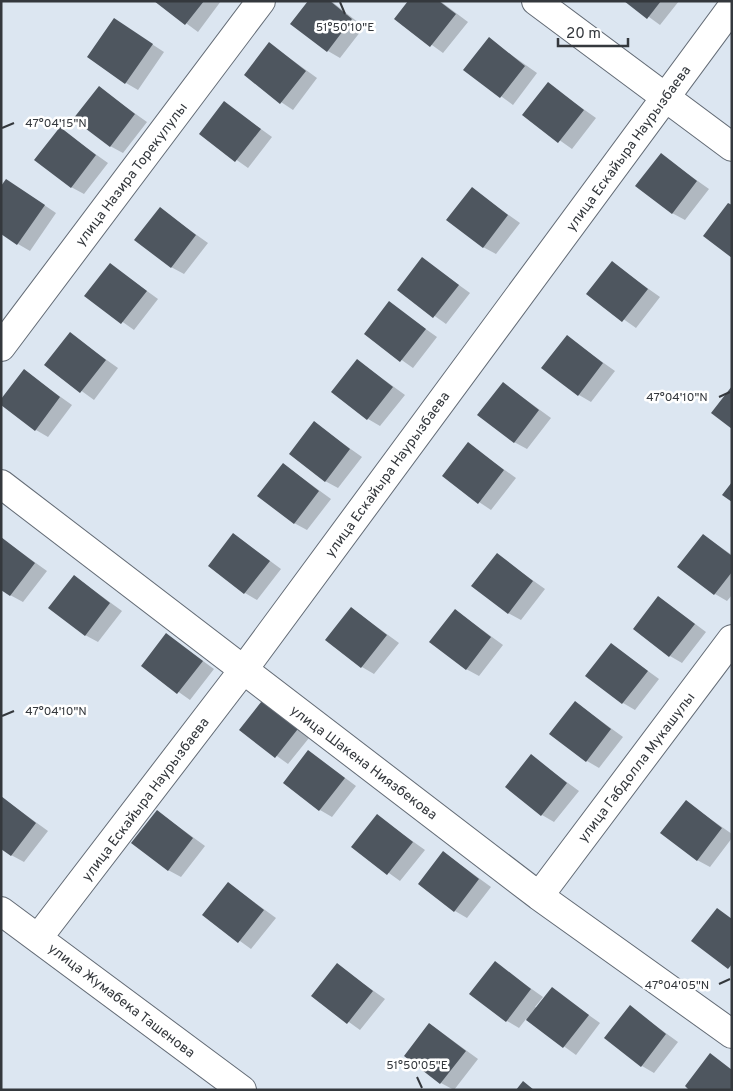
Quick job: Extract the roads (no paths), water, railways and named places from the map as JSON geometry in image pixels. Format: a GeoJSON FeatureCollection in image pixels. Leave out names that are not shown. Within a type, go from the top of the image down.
{"type":"FeatureCollection","features":[{"type":"Feature","properties":{"kind":"street","name":"улица Назира Торекулулы"},"geometry":{"type":"LineString","coordinates":[[1,347],[261,1]]}},
{"type":"Feature","properties":{"kind":"street"},"geometry":{"type":"LineString","coordinates":[[536,1],[732,147]]}},
{"type":"Feature","properties":{"kind":"street","name":"улица Ескайыра Наурызбаева"},"geometry":{"type":"LineString","coordinates":[[38,938],[244,669],[732,7]]}},
{"type":"Feature","properties":{"kind":"street","name":"улица Шакена Ниязбекова"},"geometry":{"type":"LineString","coordinates":[[1,484],[539,896],[732,1034]]}},
{"type":"Feature","properties":{"kind":"street","name":"улица Габдолла Мукашулы"},"geometry":{"type":"LineString","coordinates":[[539,896],[732,638]]}},
{"type":"Feature","properties":{"kind":"street","name":"улица Жумабека Ташенова"},"geometry":{"type":"LineString","coordinates":[[1,911],[242,1090]]}}]}
